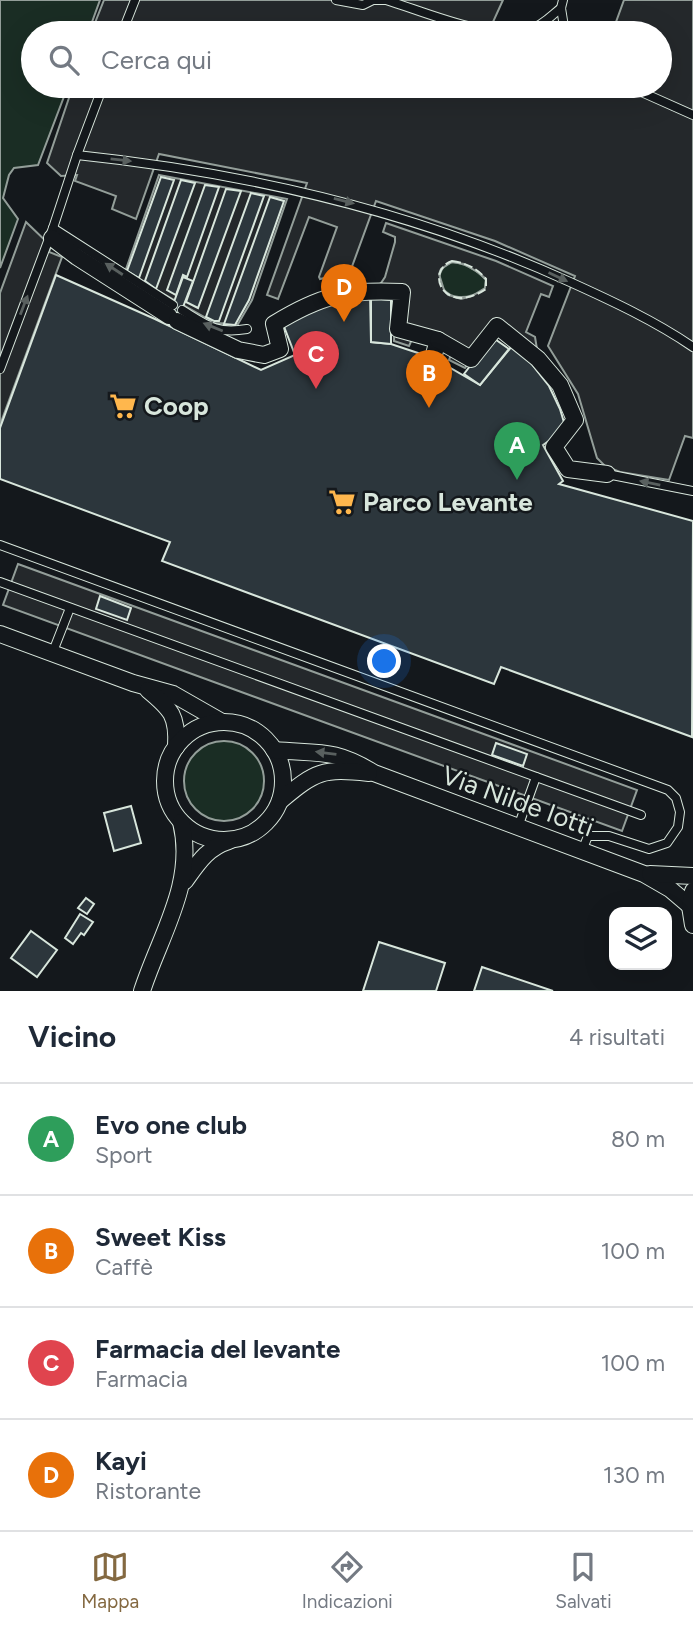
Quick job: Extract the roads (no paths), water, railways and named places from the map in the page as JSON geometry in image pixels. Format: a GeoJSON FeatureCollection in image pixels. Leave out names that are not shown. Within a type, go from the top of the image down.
{"type":"FeatureCollection","features":[{"type":"Feature","properties":{"kind":"street"},"geometry":{"type":"LineString","coordinates":[[53,233],[77,257],[238,350],[278,356],[280,349],[274,324],[300,308],[337,294],[370,290],[402,292],[398,329],[438,340],[471,359],[497,326],[537,359],[560,386],[575,421],[550,448],[568,469],[607,474]]}},
{"type":"Feature","properties":{"kind":"street"},"geometry":{"type":"LineString","coordinates":[[433,358],[438,340]]}},
{"type":"Feature","properties":{"kind":"street"},"geometry":{"type":"LineString","coordinates":[[0,634],[143,687],[173,694],[222,722]]}},
{"type":"Feature","properties":{"kind":"street"},"geometry":{"type":"LineString","coordinates":[[143,687],[170,709],[175,722],[176,747],[166,770],[166,786],[172,809],[181,822],[205,837],[232,840]]}},
{"type":"Feature","properties":{"kind":"street"},"geometry":{"type":"LineString","coordinates":[[176,747],[196,730],[222,722],[232,723],[253,729],[274,750],[283,773],[280,801],[272,816],[248,835],[219,844],[205,854],[182,886]]}},
{"type":"Feature","properties":{"kind":"street","name":"Via Nilde Iotti"},"geometry":{"type":"LineString","coordinates":[[274,750],[335,754],[357,762],[374,773],[644,874],[691,898]]}},
{"type":"Feature","properties":{"kind":"street","name":"Via Nilde Iotti"},"geometry":{"type":"LineString","coordinates":[[280,801],[309,778],[326,771],[374,773]]}},
{"type":"Feature","properties":{"kind":"street"},"geometry":{"type":"LineString","coordinates":[[142,991],[182,886],[186,848],[181,822]]}},
{"type":"Feature","properties":{"kind":"street","name":"Via Nilde Iotti"},"geometry":{"type":"LineString","coordinates":[[644,874],[693,876]]}},
{"type":"Feature","properties":{"kind":"street"},"geometry":{"type":"LineString","coordinates":[[691,898],[693,925]]}},
{"type":"Feature","properties":{"kind":"street"},"geometry":{"type":"LineString","coordinates":[[155,991],[156,958]]}},
{"type":"Feature","properties":{"kind":"lane"},"geometry":{"type":"LineString","coordinates":[[127,21],[135,0]]}},
{"type":"Feature","properties":{"kind":"lane"},"geometry":{"type":"LineString","coordinates":[[337,0],[363,5],[373,0],[386,0],[456,21]]}},
{"type":"Feature","properties":{"kind":"lane"},"geometry":{"type":"LineString","coordinates":[[543,21],[562,4]]}},
{"type":"Feature","properties":{"kind":"lane"},"geometry":{"type":"LineString","coordinates":[[0,369],[53,233],[99,98]]}},
{"type":"Feature","properties":{"kind":"lane"},"geometry":{"type":"LineString","coordinates":[[655,98],[693,115]]}},
{"type":"Feature","properties":{"kind":"lane"},"geometry":{"type":"LineString","coordinates":[[78,155],[231,176],[341,200],[421,223],[525,261],[603,297],[693,347]]}},
{"type":"Feature","properties":{"kind":"lane"},"geometry":{"type":"LineString","coordinates":[[175,313],[217,330],[229,332],[247,329]]}},
{"type":"Feature","properties":{"kind":"lane"},"geometry":{"type":"LineString","coordinates":[[607,474],[693,491]]}},
{"type":"Feature","properties":{"kind":"lane"},"geometry":{"type":"LineString","coordinates":[[0,545],[668,790],[676,798],[680,812],[678,827],[667,843],[649,849],[609,836],[588,836],[582,851]]}},
{"type":"Feature","properties":{"kind":"lane"},"geometry":{"type":"LineString","coordinates":[[0,582],[641,815]]}},
{"type":"Feature","properties":{"kind":"lane"},"geometry":{"type":"LineString","coordinates":[[52,654],[70,608]]}},
{"type":"Feature","properties":{"kind":"lane"},"geometry":{"type":"LineString","coordinates":[[518,827],[536,776]]}},
{"type":"Feature","properties":{"kind":"place","name":"Kayi"},"geometry":{"type":"Point","coordinates":[344,322]}},
{"type":"Feature","properties":{"kind":"place","name":"Farmacia del levante"},"geometry":{"type":"Point","coordinates":[316,389]}},
{"type":"Feature","properties":{"kind":"place","name":"Coop"},"geometry":{"type":"Point","coordinates":[123,406]}},
{"type":"Feature","properties":{"kind":"place","name":"Sweet Kiss"},"geometry":{"type":"Point","coordinates":[429,408]}},
{"type":"Feature","properties":{"kind":"place","name":"Evo one club"},"geometry":{"type":"Point","coordinates":[517,480]}},
{"type":"Feature","properties":{"kind":"place","name":"Parco Levante"},"geometry":{"type":"Point","coordinates":[342,502]}}]}
